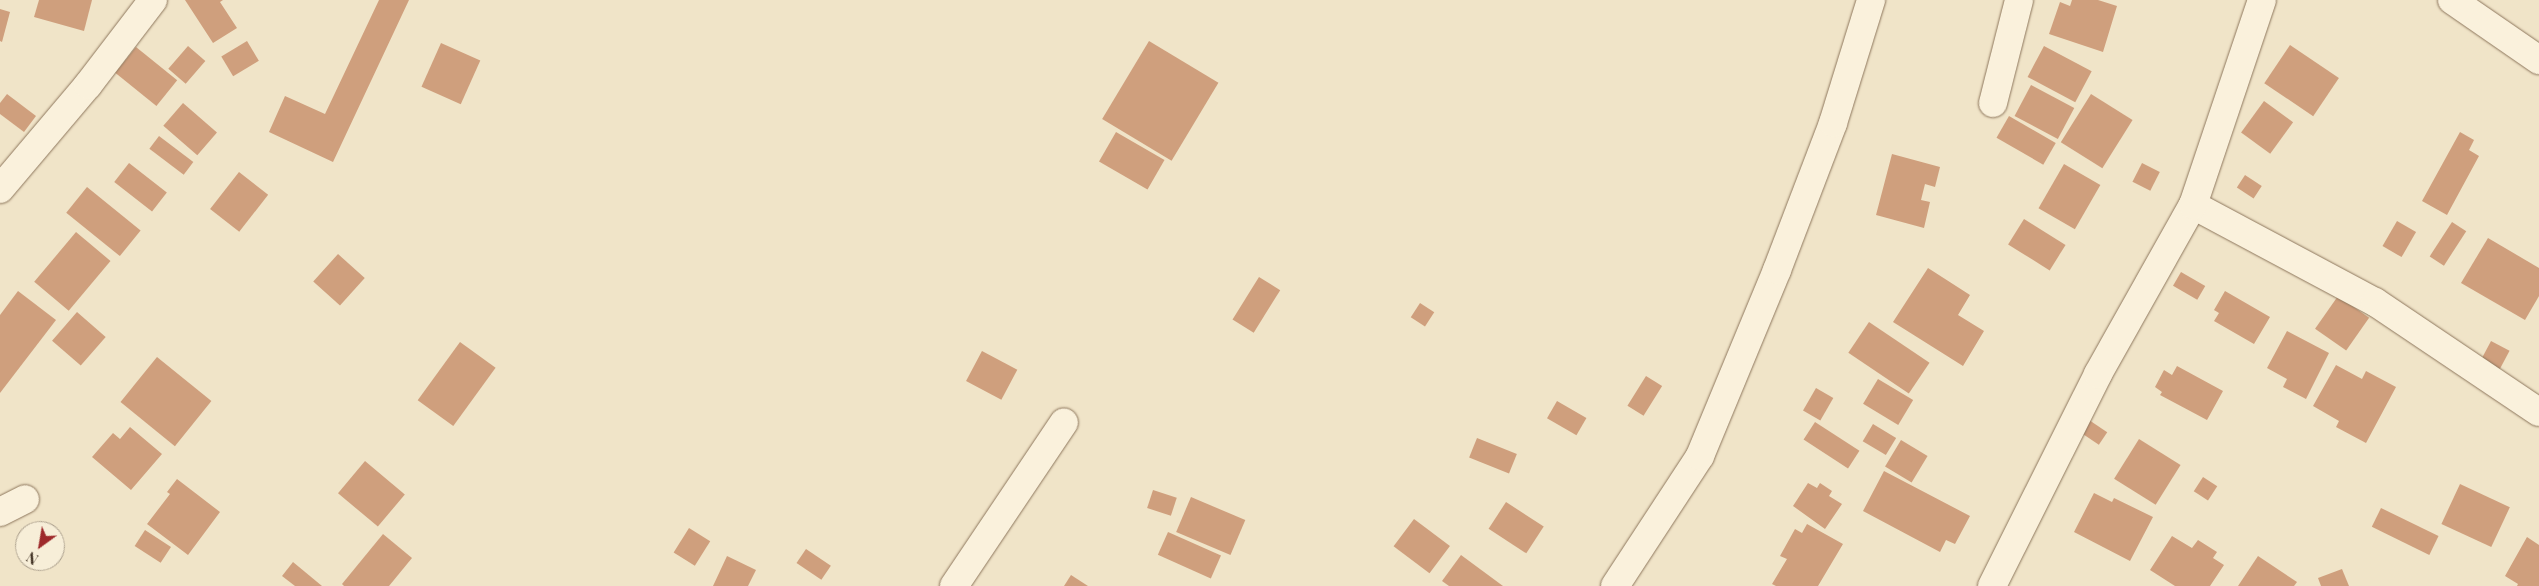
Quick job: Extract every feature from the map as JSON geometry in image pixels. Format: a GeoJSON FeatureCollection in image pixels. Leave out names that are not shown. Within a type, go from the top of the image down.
{"type":"FeatureCollection","features":[{"type":"Feature","properties":{"kind":"street"},"geometry":{"type":"LineString","coordinates":[[0,189],[88,85],[153,0]]}},
{"type":"Feature","properties":{"kind":"street"},"geometry":{"type":"LineString","coordinates":[[1615,586],[1700,456],[1777,270],[1833,123],[1871,0]]}},
{"type":"Feature","properties":{"kind":"street"},"geometry":{"type":"LineString","coordinates":[[1993,103],[2019,0]]}},
{"type":"Feature","properties":{"kind":"street"},"geometry":{"type":"LineString","coordinates":[[1992,586],[2098,374],[2194,205],[2262,0]]}},
{"type":"Feature","properties":{"kind":"street"},"geometry":{"type":"LineString","coordinates":[[2452,0],[2539,60]]}},
{"type":"Feature","properties":{"kind":"street"},"geometry":{"type":"LineString","coordinates":[[2194,205],[2375,302],[2539,412]]}},
{"type":"Feature","properties":{"kind":"street"},"geometry":{"type":"LineString","coordinates":[[954,586],[1064,422]]}},
{"type":"Feature","properties":{"kind":"street"},"geometry":{"type":"LineString","coordinates":[[0,512],[24,499]]}},
{"type":"Feature","properties":{"kind":"building"},"geometry":{"type":"Polygon","coordinates":[[[39,0],[92,0],[84,31],[34,17],[39,0]]]}},
{"type":"Feature","properties":{"kind":"building"},"geometry":{"type":"Polygon","coordinates":[[[185,0],[223,0],[220,2],[237,28],[213,43],[185,0]]]}},
{"type":"Feature","properties":{"kind":"building"},"geometry":{"type":"Polygon","coordinates":[[[379,0],[409,0],[333,162],[269,132],[285,96],[325,114],[379,0]]]}},
{"type":"Feature","properties":{"kind":"building"},"geometry":{"type":"Polygon","coordinates":[[[2072,0],[2098,0],[2117,6],[2103,52],[2049,34],[2060,2],[2070,6],[2072,0]]]}},
{"type":"Feature","properties":{"kind":"building"},"geometry":{"type":"Polygon","coordinates":[[[0,9],[10,12],[2,42],[0,41],[0,9]]]}},
{"type":"Feature","properties":{"kind":"building"},"geometry":{"type":"Polygon","coordinates":[[[247,41],[259,61],[233,76],[221,56],[247,41]]]}},
{"type":"Feature","properties":{"kind":"building"},"geometry":{"type":"Polygon","coordinates":[[[1149,41],[1218,83],[1172,161],[1102,119],[1149,41]]]}},
{"type":"Feature","properties":{"kind":"building"},"geometry":{"type":"Polygon","coordinates":[[[441,43],[480,60],[461,104],[421,87],[441,43]]]}},
{"type":"Feature","properties":{"kind":"building"},"geometry":{"type":"Polygon","coordinates":[[[2290,45],[2339,78],[2313,116],[2264,83],[2290,45]]]}},
{"type":"Feature","properties":{"kind":"building"},"geometry":{"type":"Polygon","coordinates":[[[188,46],[205,61],[186,84],[168,69],[188,46]]]}},
{"type":"Feature","properties":{"kind":"building"},"geometry":{"type":"Polygon","coordinates":[[[2044,46],[2092,71],[2075,102],[2028,77],[2044,46]]]}},
{"type":"Feature","properties":{"kind":"building"},"geometry":{"type":"Polygon","coordinates":[[[136,47],[177,80],[156,106],[115,73],[136,47]]]}},
{"type":"Feature","properties":{"kind":"building"},"geometry":{"type":"Polygon","coordinates":[[[2031,85],[2074,108],[2058,139],[2015,116],[2031,85]]]}},
{"type":"Feature","properties":{"kind":"building"},"geometry":{"type":"Polygon","coordinates":[[[7,94],[36,116],[24,132],[0,114],[0,103],[7,94]]]}},
{"type":"Feature","properties":{"kind":"building"},"geometry":{"type":"Polygon","coordinates":[[[2091,94],[2133,120],[2102,168],[2061,142],[2091,94]]]}},
{"type":"Feature","properties":{"kind":"building"},"geometry":{"type":"Polygon","coordinates":[[[2264,101],[2293,122],[2270,154],[2241,133],[2264,101]]]}},
{"type":"Feature","properties":{"kind":"building"},"geometry":{"type":"Polygon","coordinates":[[[183,103],[217,133],[197,155],[163,126],[183,103]]]}},
{"type":"Feature","properties":{"kind":"building"},"geometry":{"type":"Polygon","coordinates":[[[2009,116],[2056,143],[2043,165],[1996,138],[2009,116]]]}},
{"type":"Feature","properties":{"kind":"building"},"geometry":{"type":"Polygon","coordinates":[[[1116,132],[1164,160],[1147,189],[1099,161],[1116,132]]]}},
{"type":"Feature","properties":{"kind":"building"},"geometry":{"type":"Polygon","coordinates":[[[2460,132],[2474,140],[2469,150],[2479,156],[2447,215],[2422,201],[2460,132]]]}},
{"type":"Feature","properties":{"kind":"building"},"geometry":{"type":"Polygon","coordinates":[[[159,136],[193,162],[184,175],[149,149],[159,136]]]}},
{"type":"Feature","properties":{"kind":"building"},"geometry":{"type":"Polygon","coordinates":[[[1892,154],[1940,167],[1935,187],[1925,184],[1921,200],[1930,202],[1924,228],[1876,215],[1892,154]]]}},
{"type":"Feature","properties":{"kind":"building"},"geometry":{"type":"Polygon","coordinates":[[[129,163],[167,193],[152,211],[114,182],[129,163]]]}},
{"type":"Feature","properties":{"kind":"building"},"geometry":{"type":"Polygon","coordinates":[[[2142,163],[2160,172],[2150,191],[2132,182],[2142,163]]]}},
{"type":"Feature","properties":{"kind":"building"},"geometry":{"type":"Polygon","coordinates":[[[2064,164],[2100,185],[2075,229],[2038,208],[2064,164]]]}},
{"type":"Feature","properties":{"kind":"building"},"geometry":{"type":"Polygon","coordinates":[[[239,172],[268,195],[239,232],[210,209],[239,172]]]}},
{"type":"Feature","properties":{"kind":"building"},"geometry":{"type":"Polygon","coordinates":[[[2245,175],[2262,186],[2254,198],[2237,188],[2245,175]]]}},
{"type":"Feature","properties":{"kind":"building"},"geometry":{"type":"Polygon","coordinates":[[[87,187],[141,230],[120,256],[66,213],[87,187]]]}},
{"type":"Feature","properties":{"kind":"building"},"geometry":{"type":"Polygon","coordinates":[[[2024,219],[2066,245],[2050,270],[2008,244],[2024,219]]]}},
{"type":"Feature","properties":{"kind":"building"},"geometry":{"type":"Polygon","coordinates":[[[2397,221],[2416,232],[2402,257],[2382,246],[2397,221]]]}},
{"type":"Feature","properties":{"kind":"building"},"geometry":{"type":"Polygon","coordinates":[[[2452,222],[2466,231],[2444,266],[2430,256],[2452,222]]]}},
{"type":"Feature","properties":{"kind":"building"},"geometry":{"type":"Polygon","coordinates":[[[76,232],[110,261],[69,311],[34,282],[76,232]]]}},
{"type":"Feature","properties":{"kind":"building"},"geometry":{"type":"Polygon","coordinates":[[[2488,238],[2539,268],[2539,296],[2525,320],[2461,283],[2488,238]]]}},
{"type":"Feature","properties":{"kind":"building"},"geometry":{"type":"Polygon","coordinates":[[[338,254],[365,278],[340,306],[313,281],[338,254]]]}},
{"type":"Feature","properties":{"kind":"building"},"geometry":{"type":"Polygon","coordinates":[[[1928,268],[1970,295],[1958,315],[1984,331],[1963,366],[1893,322],[1928,268]]]}},
{"type":"Feature","properties":{"kind":"building"},"geometry":{"type":"Polygon","coordinates":[[[2181,272],[2205,286],[2197,300],[2173,286],[2181,272]]]}},
{"type":"Feature","properties":{"kind":"building"},"geometry":{"type":"Polygon","coordinates":[[[1259,277],[1280,290],[1254,333],[1233,319],[1259,277]]]}},
{"type":"Feature","properties":{"kind":"building"},"geometry":{"type":"Polygon","coordinates":[[[18,291],[56,320],[0,393],[0,315],[18,291]]]}},
{"type":"Feature","properties":{"kind":"building"},"geometry":{"type":"Polygon","coordinates":[[[2225,291],[2270,317],[2254,344],[2214,321],[2219,313],[2214,310],[2225,291]]]}},
{"type":"Feature","properties":{"kind":"building"},"geometry":{"type":"Polygon","coordinates":[[[2338,296],[2369,318],[2346,351],[2315,329],[2338,296]]]}},
{"type":"Feature","properties":{"kind":"building"},"geometry":{"type":"Polygon","coordinates":[[[1420,303],[1434,312],[1425,327],[1411,317],[1420,303]]]}},
{"type":"Feature","properties":{"kind":"building"},"geometry":{"type":"Polygon","coordinates":[[[77,312],[106,337],[81,366],[52,341],[77,312]]]}},
{"type":"Feature","properties":{"kind":"building"},"geometry":{"type":"Polygon","coordinates":[[[1869,322],[1930,363],[1909,393],[1848,353],[1869,322]]]}},
{"type":"Feature","properties":{"kind":"building"},"geometry":{"type":"Polygon","coordinates":[[[2287,331],[2329,353],[2306,399],[2283,387],[2287,379],[2267,368],[2287,331]]]}},
{"type":"Feature","properties":{"kind":"building"},"geometry":{"type":"Polygon","coordinates":[[[2491,341],[2510,351],[2497,374],[2479,364],[2491,341]]]}},
{"type":"Feature","properties":{"kind":"building"},"geometry":{"type":"Polygon","coordinates":[[[460,342],[496,368],[453,426],[418,400],[460,342]]]}},
{"type":"Feature","properties":{"kind":"building"},"geometry":{"type":"Polygon","coordinates":[[[982,351],[1017,370],[1001,400],[966,381],[982,351]]]}},
{"type":"Feature","properties":{"kind":"building"},"geometry":{"type":"Polygon","coordinates":[[[157,357],[211,401],[175,446],[120,402],[157,357]]]}},
{"type":"Feature","properties":{"kind":"building"},"geometry":{"type":"Polygon","coordinates":[[[2336,365],[2362,379],[2366,371],[2396,387],[2366,443],[2336,427],[2339,421],[2313,406],[2336,365]]]}},
{"type":"Feature","properties":{"kind":"building"},"geometry":{"type":"Polygon","coordinates":[[[2177,366],[2223,391],[2207,420],[2160,395],[2162,392],[2155,387],[2164,370],[2172,375],[2177,366]]]}},
{"type":"Feature","properties":{"kind":"building"},"geometry":{"type":"Polygon","coordinates":[[[1646,376],[1662,386],[1644,416],[1627,406],[1646,376]]]}},
{"type":"Feature","properties":{"kind":"building"},"geometry":{"type":"Polygon","coordinates":[[[1878,379],[1913,400],[1898,425],[1863,404],[1878,379]]]}},
{"type":"Feature","properties":{"kind":"building"},"geometry":{"type":"Polygon","coordinates":[[[1816,388],[1833,398],[1820,421],[1803,411],[1816,388]]]}},
{"type":"Feature","properties":{"kind":"building"},"geometry":{"type":"Polygon","coordinates":[[[1557,401],[1586,418],[1576,435],[1547,418],[1557,401]]]}},
{"type":"Feature","properties":{"kind":"building"},"geometry":{"type":"Polygon","coordinates":[[[2089,420],[2107,432],[2099,445],[2081,432],[2089,420]]]}},
{"type":"Feature","properties":{"kind":"building"},"geometry":{"type":"Polygon","coordinates":[[[1815,422],[1859,451],[1848,468],[1804,440],[1815,422]]]}},
{"type":"Feature","properties":{"kind":"building"},"geometry":{"type":"Polygon","coordinates":[[[1873,424],[1896,438],[1886,455],[1863,441],[1873,424]]]}},
{"type":"Feature","properties":{"kind":"building"},"geometry":{"type":"Polygon","coordinates":[[[130,427],[162,454],[131,490],[92,457],[113,433],[120,439],[130,427]]]}},
{"type":"Feature","properties":{"kind":"building"},"geometry":{"type":"Polygon","coordinates":[[[1477,438],[1517,454],[1509,474],[1469,457],[1477,438]]]}},
{"type":"Feature","properties":{"kind":"building"},"geometry":{"type":"Polygon","coordinates":[[[2139,439],[2181,465],[2156,505],[2114,479],[2139,439]]]}},
{"type":"Feature","properties":{"kind":"building"},"geometry":{"type":"Polygon","coordinates":[[[1901,440],[1928,456],[1912,483],[1885,467],[1901,440]]]}},
{"type":"Feature","properties":{"kind":"building"},"geometry":{"type":"Polygon","coordinates":[[[365,461],[405,494],[378,527],[338,493],[365,461]]]}},
{"type":"Feature","properties":{"kind":"building"},"geometry":{"type":"Polygon","coordinates":[[[1884,471],[1970,516],[1955,544],[1946,540],[1940,552],[1863,511],[1884,471]]]}},
{"type":"Feature","properties":{"kind":"building"},"geometry":{"type":"Polygon","coordinates":[[[2203,477],[2217,486],[2208,501],[2194,491],[2203,477]]]}},
{"type":"Feature","properties":{"kind":"building"},"geometry":{"type":"Polygon","coordinates":[[[177,479],[220,512],[188,555],[147,524],[170,494],[167,492],[177,479]]]}},
{"type":"Feature","properties":{"kind":"building"},"geometry":{"type":"Polygon","coordinates":[[[1808,483],[1817,488],[1820,483],[1832,491],[1829,496],[1842,504],[1825,529],[1793,506],[1808,483]]]}},
{"type":"Feature","properties":{"kind":"building"},"geometry":{"type":"Polygon","coordinates":[[[2460,484],[2510,507],[2491,547],[2441,524],[2460,484]]]}},
{"type":"Feature","properties":{"kind":"building"},"geometry":{"type":"Polygon","coordinates":[[[1153,490],[1177,498],[1171,516],[1147,508],[1153,490]]]}},
{"type":"Feature","properties":{"kind":"building"},"geometry":{"type":"Polygon","coordinates":[[[2094,493],[2112,502],[2114,498],[2153,517],[2130,561],[2074,532],[2094,493]]]}},
{"type":"Feature","properties":{"kind":"building"},"geometry":{"type":"Polygon","coordinates":[[[1191,497],[1245,520],[1230,555],[1176,532],[1191,497]]]}},
{"type":"Feature","properties":{"kind":"building"},"geometry":{"type":"Polygon","coordinates":[[[1506,502],[1544,527],[1526,553],[1489,529],[1506,502]]]}},
{"type":"Feature","properties":{"kind":"building"},"geometry":{"type":"Polygon","coordinates":[[[2381,508],[2439,536],[2429,555],[2372,527],[2381,508]]]}},
{"type":"Feature","properties":{"kind":"building"},"geometry":{"type":"Polygon","coordinates":[[[1414,519],[1450,546],[1429,573],[1394,546],[1414,519]]]}},
{"type":"Feature","properties":{"kind":"building"},"geometry":{"type":"Polygon","coordinates":[[[1807,524],[1843,544],[1818,586],[1776,586],[1772,584],[1787,559],[1780,556],[1795,529],[1802,533],[1807,524]]]}},
{"type":"Feature","properties":{"kind":"building"},"geometry":{"type":"Polygon","coordinates":[[[689,528],[710,541],[695,566],[674,553],[689,528]]]}},
{"type":"Feature","properties":{"kind":"building"},"geometry":{"type":"Polygon","coordinates":[[[145,530],[171,547],[161,563],[135,546],[145,530]]]}},
{"type":"Feature","properties":{"kind":"building"},"geometry":{"type":"Polygon","coordinates":[[[1168,532],[1221,556],[1211,578],[1158,555],[1168,532]]]}},
{"type":"Feature","properties":{"kind":"building"},"geometry":{"type":"Polygon","coordinates":[[[383,534],[412,558],[389,586],[344,586],[342,584],[383,534]]]}},
{"type":"Feature","properties":{"kind":"building"},"geometry":{"type":"Polygon","coordinates":[[[2172,536],[2192,548],[2198,540],[2217,552],[2213,558],[2224,565],[2210,586],[2175,586],[2150,570],[2172,536]]]}},
{"type":"Feature","properties":{"kind":"building"},"geometry":{"type":"Polygon","coordinates":[[[2527,537],[2539,545],[2539,586],[2517,586],[2518,584],[2505,576],[2527,537]]]}},
{"type":"Feature","properties":{"kind":"building"},"geometry":{"type":"Polygon","coordinates":[[[806,549],[831,566],[821,580],[796,563],[806,549]]]}},
{"type":"Feature","properties":{"kind":"building"},"geometry":{"type":"Polygon","coordinates":[[[1461,555],[1503,586],[1449,586],[1442,581],[1461,555]]]}},
{"type":"Feature","properties":{"kind":"building"},"geometry":{"type":"Polygon","coordinates":[[[727,556],[756,570],[748,586],[713,586],[727,556]]]}},
{"type":"Feature","properties":{"kind":"building"},"geometry":{"type":"Polygon","coordinates":[[[2258,556],[2297,582],[2294,586],[2238,586],[2258,556]]]}},
{"type":"Feature","properties":{"kind":"building"},"geometry":{"type":"Polygon","coordinates":[[[293,562],[322,586],[295,586],[282,576],[293,562]]]}},
{"type":"Feature","properties":{"kind":"building"},"geometry":{"type":"Polygon","coordinates":[[[2342,569],[2349,586],[2321,586],[2318,578],[2342,569]]]}},
{"type":"Feature","properties":{"kind":"building"},"geometry":{"type":"Polygon","coordinates":[[[1071,575],[1088,586],[1064,586],[1071,575]]]}}]}
